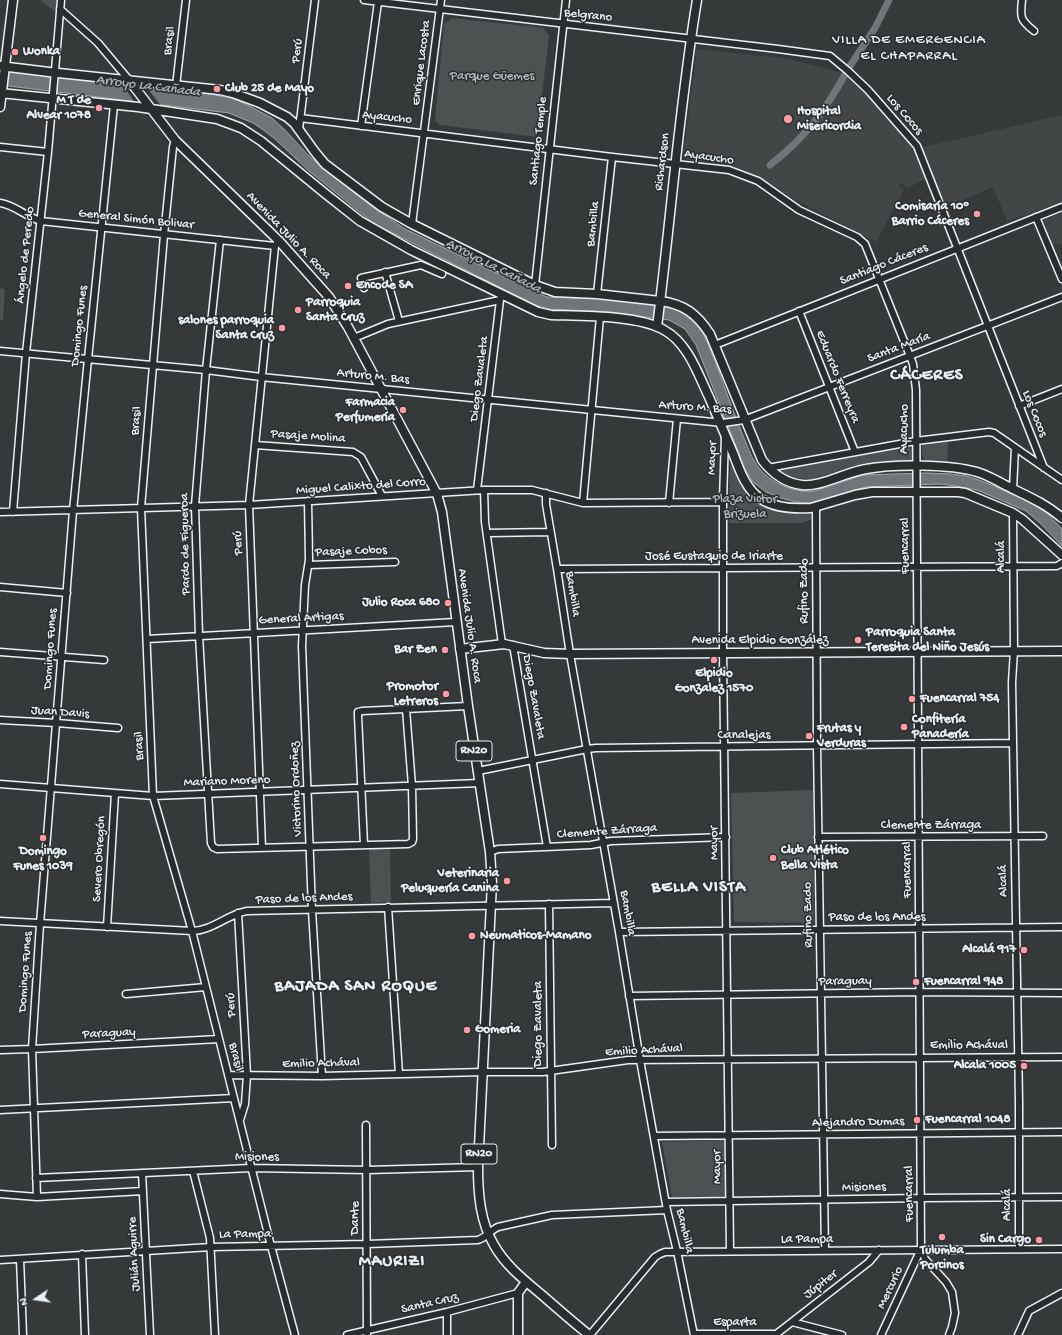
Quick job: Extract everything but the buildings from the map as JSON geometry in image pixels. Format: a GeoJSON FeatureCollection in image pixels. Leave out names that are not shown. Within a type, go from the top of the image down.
{"type":"FeatureCollection","features":[{"type":"Feature","properties":{"kind":"main road"},"geometry":{"type":"LineString","coordinates":[[0,108],[3,68],[13,0]]}},
{"type":"Feature","properties":{"kind":"main road","name":"Richardson"},"geometry":{"type":"LineString","coordinates":[[657,323],[690,38],[697,0]]}},
{"type":"Feature","properties":{"kind":"main road"},"geometry":{"type":"LineString","coordinates":[[3,68],[129,80],[220,90],[233,93],[276,110],[287,117],[299,129],[320,159],[374,201],[412,224],[535,285],[555,292],[597,294],[676,304],[684,307],[704,325],[710,334],[741,421],[759,455],[768,468],[788,482],[806,485],[820,483],[846,473],[868,468],[958,469],[977,472],[1045,505],[1062,518]]}},
{"type":"Feature","properties":{"kind":"main road","name":"Avenida Julio A. Roca"},"geometry":{"type":"LineString","coordinates":[[129,80],[175,140],[329,297],[354,338],[438,494],[442,512],[456,622],[490,852],[492,883],[484,1072],[478,1167],[480,1205],[489,1235],[500,1254],[526,1282],[590,1335]]}},
{"type":"Feature","properties":{"kind":"main road"},"geometry":{"type":"LineString","coordinates":[[2,90],[52,98],[150,109],[217,119],[241,128],[261,140],[327,196],[360,221],[411,250],[501,297],[538,312],[551,315],[600,317],[657,323],[671,335],[685,351],[722,423],[736,463],[748,486],[761,499],[786,507],[803,509],[816,507],[863,493],[916,489],[965,493],[1013,513],[1028,523],[1062,555]]}},
{"type":"Feature","properties":{"kind":"main road","name":"Avenida Elpidio González"},"geometry":{"type":"LineString","coordinates":[[460,650],[502,644],[544,653],[570,654],[1062,651]]}},
{"type":"Feature","properties":{"kind":"main road"},"geometry":{"type":"LineString","coordinates":[[518,1335],[518,1293],[526,1282]]}},
{"type":"Feature","properties":{"kind":"street","name":"Ángelo de Peredo"},"geometry":{"type":"LineString","coordinates":[[13,512],[26,353],[48,152],[61,0]]}},
{"type":"Feature","properties":{"kind":"street","name":"Brasil"},"geometry":{"type":"LineString","coordinates":[[176,86],[186,0]]}},
{"type":"Feature","properties":{"kind":"street","name":"Perú"},"geometry":{"type":"LineString","coordinates":[[299,129],[316,0]]}},
{"type":"Feature","properties":{"kind":"street","name":"Belgrano"},"geometry":{"type":"LineString","coordinates":[[364,0],[690,38]]}},
{"type":"Feature","properties":{"kind":"street","name":"Enrique Lacosta"},"geometry":{"type":"LineString","coordinates":[[412,224],[441,0]]}},
{"type":"Feature","properties":{"kind":"street","name":"Santiago Temple"},"geometry":{"type":"LineString","coordinates":[[535,285],[566,0]]}},
{"type":"Feature","properties":{"kind":"street"},"geometry":{"type":"LineString","coordinates":[[1022,0],[1021,18],[1023,22],[1034,31]]}},
{"type":"Feature","properties":{"kind":"street"},"geometry":{"type":"LineString","coordinates":[[361,126],[378,2]]}},
{"type":"Feature","properties":{"kind":"street","name":"Avenida Julio A. Roca"},"geometry":{"type":"LineString","coordinates":[[60,9],[98,43],[129,80]]}},
{"type":"Feature","properties":{"kind":"street","name":"Los Cocos"},"geometry":{"type":"LineString","coordinates":[[690,38],[830,56],[868,90],[917,146],[1044,468]]}},
{"type":"Feature","properties":{"kind":"street","name":"Domingo Funes"},"geometry":{"type":"LineString","coordinates":[[37,1197],[32,1049],[40,924],[73,511],[114,105]]}},
{"type":"Feature","properties":{"kind":"street","name":"Ayacucho"},"geometry":{"type":"LineString","coordinates":[[300,118],[612,157],[730,170],[758,181],[800,210],[861,240],[865,244],[880,279],[913,364],[916,390],[916,489]]}},
{"type":"Feature","properties":{"kind":"street","name":"Brasil"},"geometry":{"type":"LineString","coordinates":[[175,140],[164,235],[141,508],[153,796],[192,931],[251,1168],[295,1335]]}},
{"type":"Feature","properties":{"kind":"street"},"geometry":{"type":"LineString","coordinates":[[0,147],[48,152]]}},
{"type":"Feature","properties":{"kind":"street","name":"Bambilla"},"geometry":{"type":"LineString","coordinates":[[597,294],[612,157]]}},
{"type":"Feature","properties":{"kind":"street","name":"General Simón Bolivar"},"geometry":{"type":"LineString","coordinates":[[0,203],[12,206],[28,216],[41,221],[164,235],[277,243]]}},
{"type":"Feature","properties":{"kind":"street","name":"Santiago Cáceres"},"geometry":{"type":"LineString","coordinates":[[715,345],[1062,207]]}},
{"type":"Feature","properties":{"kind":"street"},"geometry":{"type":"LineString","coordinates":[[1036,217],[1062,279]]}},
{"type":"Feature","properties":{"kind":"street","name":"Pardo de Figueroa"},"geometry":{"type":"LineString","coordinates":[[220,240],[206,370],[195,506],[199,636],[211,843],[213,847],[217,849],[262,848]]}},
{"type":"Feature","properties":{"kind":"street","name":"Perú"},"geometry":{"type":"LineString","coordinates":[[262,848],[249,505],[261,377],[277,243]]}},
{"type":"Feature","properties":{"kind":"street"},"geometry":{"type":"LineString","coordinates":[[364,288],[361,278],[421,265],[442,274]]}},
{"type":"Feature","properties":{"kind":"street"},"geometry":{"type":"LineString","coordinates":[[385,272],[399,321]]}},
{"type":"Feature","properties":{"kind":"street"},"geometry":{"type":"LineString","coordinates":[[354,338],[399,321],[501,297]]}},
{"type":"Feature","properties":{"kind":"street","name":"Diego Zavaleta"},"geometry":{"type":"LineString","coordinates":[[477,490],[501,297]]}},
{"type":"Feature","properties":{"kind":"street","name":"Santa María"},"geometry":{"type":"LineString","coordinates":[[741,421],[1062,297]]}},
{"type":"Feature","properties":{"kind":"street","name":"Eduardo Ferreyra"},"geometry":{"type":"LineString","coordinates":[[799,311],[855,452]]}},
{"type":"Feature","properties":{"kind":"street"},"geometry":{"type":"LineString","coordinates":[[583,503],[600,317]]}},
{"type":"Feature","properties":{"kind":"street","name":"Arturo M. Bas"},"geometry":{"type":"LineString","coordinates":[[0,351],[206,370],[261,377],[677,419],[722,423],[741,421]]}},
{"type":"Feature","properties":{"kind":"street"},"geometry":{"type":"LineString","coordinates":[[1019,406],[1062,389]]}},
{"type":"Feature","properties":{"kind":"street"},"geometry":{"type":"LineString","coordinates":[[670,503],[677,419]]}},
{"type":"Feature","properties":{"kind":"street"},"geometry":{"type":"LineString","coordinates":[[768,468],[916,441],[989,432],[994,433],[1062,480]]}},
{"type":"Feature","properties":{"kind":"street","name":"Mayor"},"geometry":{"type":"LineString","coordinates":[[725,434],[723,502],[723,653],[730,1251]]}},
{"type":"Feature","properties":{"kind":"street","name":"Pasaje Molina"},"geometry":{"type":"LineString","coordinates":[[255,444],[353,452],[362,457],[382,496]]}},
{"type":"Feature","properties":{"kind":"street"},"geometry":{"type":"LineString","coordinates":[[1013,489],[1015,448]]}},
{"type":"Feature","properties":{"kind":"street","name":"Fuencarral"},"geometry":{"type":"LineString","coordinates":[[916,489],[921,1249]]}},
{"type":"Feature","properties":{"kind":"street","name":"Miguel Calixto del Corro"},"geometry":{"type":"LineString","coordinates":[[0,512],[249,505],[382,496],[438,494],[477,490],[532,490],[583,503],[723,502]]}},
{"type":"Feature","properties":{"kind":"street"},"geometry":{"type":"LineString","coordinates":[[484,490],[485,522],[502,644]]}},
{"type":"Feature","properties":{"kind":"street","name":"Bambilla"},"geometry":{"type":"LineString","coordinates":[[546,493],[550,532],[570,654],[614,902],[640,1060],[667,1210],[694,1335]]}},
{"type":"Feature","properties":{"kind":"street","name":"Victorino Ordoñez"},"geometry":{"type":"LineString","coordinates":[[308,502],[309,565],[305,585],[303,653],[312,910],[322,1076]]}},
{"type":"Feature","properties":{"kind":"street","name":"Rufino Zado"},"geometry":{"type":"LineString","coordinates":[[816,507],[818,837],[825,1251]]}},
{"type":"Feature","properties":{"kind":"street","name":"Alcalá"},"geometry":{"type":"LineString","coordinates":[[1013,513],[1014,651],[1012,682],[1019,1132],[1019,1249]]}},
{"type":"Feature","properties":{"kind":"street"},"geometry":{"type":"LineString","coordinates":[[487,533],[550,532]]}},
{"type":"Feature","properties":{"kind":"street","name":"Pasaje Cobos"},"geometry":{"type":"LineString","coordinates":[[309,565],[394,562]]}},
{"type":"Feature","properties":{"kind":"street","name":"José Eustaquio de Iriarte"},"geometry":{"type":"LineString","coordinates":[[557,569],[1013,565],[1057,566],[1062,563]]}},
{"type":"Feature","properties":{"kind":"street"},"geometry":{"type":"LineString","coordinates":[[0,587],[66,593]]}},
{"type":"Feature","properties":{"kind":"street","name":"General Artigas"},"geometry":{"type":"LineString","coordinates":[[147,639],[456,622]]}},
{"type":"Feature","properties":{"kind":"street","name":"Diego Zavaleta"},"geometry":{"type":"LineString","coordinates":[[513,646],[547,847]]}},
{"type":"Feature","properties":{"kind":"street"},"geometry":{"type":"LineString","coordinates":[[0,652],[62,658],[104,660]]}},
{"type":"Feature","properties":{"kind":"street"},"geometry":{"type":"LineString","coordinates":[[364,845],[358,712],[468,706]]}},
{"type":"Feature","properties":{"kind":"street"},"geometry":{"type":"LineString","coordinates":[[262,848],[408,844],[412,842],[412,786],[406,709]]}},
{"type":"Feature","properties":{"kind":"street","name":"Juan Davis"},"geometry":{"type":"LineString","coordinates":[[0,720],[118,728]]}},
{"type":"Feature","properties":{"kind":"street","name":"Canalejas"},"geometry":{"type":"LineString","coordinates":[[478,771],[587,749],[1013,743]]}},
{"type":"Feature","properties":{"kind":"street","name":"Mariano Moreno"},"geometry":{"type":"LineString","coordinates":[[0,784],[153,796],[480,783]]}},
{"type":"Feature","properties":{"kind":"street","name":"Severo Obregón"},"geometry":{"type":"LineString","coordinates":[[107,927],[115,793]]}},
{"type":"Feature","properties":{"kind":"street","name":"Clemente Zárraga"},"geometry":{"type":"LineString","coordinates":[[818,837],[1043,836]]}},
{"type":"Feature","properties":{"kind":"street","name":"Clemente Zárraga"},"geometry":{"type":"LineString","coordinates":[[490,852],[498,849],[591,845],[611,841],[726,837]]}},
{"type":"Feature","properties":{"kind":"street","name":"Paso de los Andes"},"geometry":{"type":"LineString","coordinates":[[0,921],[192,931],[202,930],[238,913],[388,907],[614,902]]}},
{"type":"Feature","properties":{"kind":"street","name":"Diego Zavaleta"},"geometry":{"type":"LineString","coordinates":[[550,904],[550,1071],[552,1145]]}},
{"type":"Feature","properties":{"kind":"street"},"geometry":{"type":"LineString","coordinates":[[388,907],[399,1074]]}},
{"type":"Feature","properties":{"kind":"street","name":"Perú"},"geometry":{"type":"LineString","coordinates":[[238,913],[247,1075],[244,1104],[240,1120]]}},
{"type":"Feature","properties":{"kind":"street","name":"Paso de los Andes"},"geometry":{"type":"LineString","coordinates":[[619,932],[1062,927]]}},
{"type":"Feature","properties":{"kind":"street"},"geometry":{"type":"LineString","coordinates":[[126,994],[206,987]]}},
{"type":"Feature","properties":{"kind":"street","name":"Paraguay"},"geometry":{"type":"LineString","coordinates":[[629,996],[920,992],[1062,993]]}},
{"type":"Feature","properties":{"kind":"street","name":"Paraguay"},"geometry":{"type":"LineString","coordinates":[[0,1050],[219,1039]]}},
{"type":"Feature","properties":{"kind":"street","name":"Emilio Achával"},"geometry":{"type":"LineString","coordinates":[[228,1075],[322,1076],[550,1071],[628,1060],[728,1058],[1062,1057]]}},
{"type":"Feature","properties":{"kind":"street"},"geometry":{"type":"LineString","coordinates":[[0,1110],[234,1098]]}},
{"type":"Feature","properties":{"kind":"street","name":"Dante"},"geometry":{"type":"LineString","coordinates":[[366,1125],[367,1332]]}},
{"type":"Feature","properties":{"kind":"street","name":"Alejandro Dumas"},"geometry":{"type":"LineString","coordinates":[[654,1136],[1062,1132]]}},
{"type":"Feature","properties":{"kind":"street","name":"Misiones"},"geometry":{"type":"LineString","coordinates":[[36,1178],[251,1168],[367,1170],[478,1167]]}},
{"type":"Feature","properties":{"kind":"street"},"geometry":{"type":"LineString","coordinates":[[193,1171],[210,1238],[215,1335]]}},
{"type":"Feature","properties":{"kind":"street","name":"Julián Aguirre"},"geometry":{"type":"LineString","coordinates":[[142,1173],[150,1335]]}},
{"type":"Feature","properties":{"kind":"street"},"geometry":{"type":"LineString","coordinates":[[0,1194],[37,1197],[143,1191]]}},
{"type":"Feature","properties":{"kind":"street","name":"Misiones"},"geometry":{"type":"LineString","coordinates":[[666,1202],[1062,1197]]}},
{"type":"Feature","properties":{"kind":"street"},"geometry":{"type":"LineString","coordinates":[[489,1235],[498,1227],[552,1215],[667,1210]]}},
{"type":"Feature","properties":{"kind":"street","name":"La Pampa"},"geometry":{"type":"LineString","coordinates":[[0,1260],[211,1247],[478,1240],[489,1235]]}},
{"type":"Feature","properties":{"kind":"street"},"geometry":{"type":"LineString","coordinates":[[921,1249],[925,1259],[946,1282],[952,1292],[955,1313],[951,1334]]}},
{"type":"Feature","properties":{"kind":"street","name":"Mercurio"},"geometry":{"type":"LineString","coordinates":[[881,1335],[921,1249]]}},
{"type":"Feature","properties":{"kind":"street","name":"La Pampa"},"geometry":{"type":"LineString","coordinates":[[590,1335],[655,1257],[666,1252],[1062,1249]]}},
{"type":"Feature","properties":{"kind":"street","name":"Júpiter"},"geometry":{"type":"LineString","coordinates":[[776,1334],[869,1262],[879,1250]]}},
{"type":"Feature","properties":{"kind":"street"},"geometry":{"type":"LineString","coordinates":[[82,1254],[85,1335]]}},
{"type":"Feature","properties":{"kind":"street"},"geometry":{"type":"LineString","coordinates":[[20,1259],[23,1335]]}},
{"type":"Feature","properties":{"kind":"street","name":"Santa Cruz"},"geometry":{"type":"LineString","coordinates":[[347,1335],[367,1332],[518,1293]]}},
{"type":"Feature","properties":{"kind":"street"},"geometry":{"type":"LineString","coordinates":[[1018,1335],[1029,1311],[1062,1293]]}},
{"type":"Feature","properties":{"kind":"street"},"geometry":{"type":"LineString","coordinates":[[447,1312],[447,1335]]}},
{"type":"Feature","properties":{"kind":"street"},"geometry":{"type":"LineString","coordinates":[[792,1322],[842,1335]]}},
{"type":"Feature","properties":{"kind":"street","name":"Esparta"},"geometry":{"type":"LineString","coordinates":[[694,1335],[776,1334]]}},
{"type":"Feature","properties":{"kind":"shaded area","name":"Hospital Misericordia"},"geometry":{"type":"Polygon","coordinates":[[[697,49],[789,59],[849,75],[864,90],[914,148],[925,179],[908,188],[900,183],[899,186],[904,190],[876,242],[792,198],[759,177],[732,165],[687,160],[683,158],[697,49]]]}},
{"type":"Feature","properties":{"kind":"shaded area"},"geometry":{"type":"Polygon","coordinates":[[[1062,115],[1062,203],[1007,221],[993,187],[946,207],[920,148],[1062,115]]]}},
{"type":"Feature","properties":{"kind":"shaded area"},"geometry":{"type":"Polygon","coordinates":[[[1062,213],[1062,243],[1053,246],[1043,220],[1062,213]]]}},
{"type":"Feature","properties":{"kind":"green space"},"geometry":{"type":"Polygon","coordinates":[[[40,0],[58,0],[57,13],[40,0]]]}},
{"type":"Feature","properties":{"kind":"green space","name":"Parque Güemes"},"geometry":{"type":"Polygon","coordinates":[[[452,18],[544,28],[549,36],[537,137],[440,125],[435,120],[444,24],[452,18]]]}},
{"type":"Feature","properties":{"kind":"green space"},"geometry":{"type":"Polygon","coordinates":[[[0,288],[5,289],[3,320],[0,320],[0,288]]]}},
{"type":"Feature","properties":{"kind":"green space"},"geometry":{"type":"Polygon","coordinates":[[[948,440],[947,463],[925,461],[922,446],[925,444],[948,440]]]}},
{"type":"Feature","properties":{"kind":"green space"},"geometry":{"type":"Polygon","coordinates":[[[909,447],[912,449],[912,460],[908,463],[867,463],[813,479],[791,478],[777,470],[909,447]]]}},
{"type":"Feature","properties":{"kind":"green space","name":"Plaza Victor Brizuela"},"geometry":{"type":"Polygon","coordinates":[[[732,465],[736,465],[758,500],[811,512],[811,519],[802,523],[729,523],[730,468],[732,465]]]}},
{"type":"Feature","properties":{"kind":"green space","name":"Club Atlético Bella Vista"},"geometry":{"type":"Polygon","coordinates":[[[813,790],[814,923],[734,922],[731,793],[813,790]]]}},
{"type":"Feature","properties":{"kind":"green space"},"geometry":{"type":"Polygon","coordinates":[[[390,848],[391,902],[371,903],[369,849],[390,848]]]}},
{"type":"Feature","properties":{"kind":"green space"},"geometry":{"type":"Polygon","coordinates":[[[724,1140],[725,1196],[672,1197],[662,1142],[724,1140]]]}},
{"type":"Feature","properties":{"kind":"water","name":"Arroyo La Cañada"},"geometry":{"type":"Polygon","coordinates":[[[0,70],[210,94],[235,99],[272,118],[308,155],[324,169],[371,206],[405,229],[540,294],[547,297],[610,299],[666,305],[683,313],[696,324],[703,333],[754,461],[764,474],[777,483],[791,489],[815,491],[863,475],[926,473],[966,476],[1033,502],[1047,513],[1062,529],[1062,546],[1026,511],[977,490],[956,486],[940,484],[865,487],[809,503],[796,502],[766,492],[753,482],[745,469],[696,345],[685,329],[669,320],[610,312],[549,309],[535,305],[373,223],[309,171],[275,139],[262,129],[253,123],[229,113],[0,85],[0,70]]]}},
{"type":"Feature","properties":{"kind":"pier"},"geometry":{"type":"Polygon","coordinates":[[[120,81],[144,84],[162,107],[135,103],[120,81]]]}},
{"type":"Feature","properties":{"kind":"waterway"},"geometry":{"type":"LineString","coordinates":[[848,69],[875,28],[889,0]]}},
{"type":"Feature","properties":{"kind":"waterway"},"geometry":{"type":"LineString","coordinates":[[770,165],[783,155],[814,122],[831,99],[847,71]]}},
{"type":"Feature","properties":{"kind":"place","name":"Wonka"},"geometry":{"type":"Point","coordinates":[15,52]}},
{"type":"Feature","properties":{"kind":"place","name":"Club 25 de Mayo"},"geometry":{"type":"Point","coordinates":[217,89]}},
{"type":"Feature","properties":{"kind":"place","name":"M T de Alvear 1078"},"geometry":{"type":"Point","coordinates":[99,108]}},
{"type":"Feature","properties":{"kind":"place","name":"Hospital Misericordia"},"geometry":{"type":"Point","coordinates":[788,119]}},
{"type":"Feature","properties":{"kind":"place","name":"Comisaría 10º Barrio Cáceres"},"geometry":{"type":"Point","coordinates":[977,214]}},
{"type":"Feature","properties":{"kind":"place","name":"Encode SA"},"geometry":{"type":"Point","coordinates":[348,286]}},
{"type":"Feature","properties":{"kind":"place","name":"Parroquia Santa Cruz"},"geometry":{"type":"Point","coordinates":[298,310]}},
{"type":"Feature","properties":{"kind":"place","name":"salones parroquia Santa Cruz"},"geometry":{"type":"Point","coordinates":[282,328]}},
{"type":"Feature","properties":{"kind":"place","name":"Farmacia Perfumería"},"geometry":{"type":"Point","coordinates":[403,410]}},
{"type":"Feature","properties":{"kind":"place","name":"Julio Roca 680"},"geometry":{"type":"Point","coordinates":[448,603]}},
{"type":"Feature","properties":{"kind":"place","name":"Parroquia Santa Teresita del Niño Jesús"},"geometry":{"type":"Point","coordinates":[858,640]}},
{"type":"Feature","properties":{"kind":"place","name":"Bar Zen"},"geometry":{"type":"Point","coordinates":[445,650]}},
{"type":"Feature","properties":{"kind":"place","name":"Elpidio Gonzalez 1570"},"geometry":{"type":"Point","coordinates":[714,660]}},
{"type":"Feature","properties":{"kind":"place","name":"Promotor Letreros"},"geometry":{"type":"Point","coordinates":[446,694]}},
{"type":"Feature","properties":{"kind":"place","name":"Fuencarral 754"},"geometry":{"type":"Point","coordinates":[912,699]}},
{"type":"Feature","properties":{"kind":"place","name":"Confitería Panadería"},"geometry":{"type":"Point","coordinates":[904,727]}},
{"type":"Feature","properties":{"kind":"place","name":"Frutas y Verduras"},"geometry":{"type":"Point","coordinates":[809,736]}},
{"type":"Feature","properties":{"kind":"place","name":"Domingo Funes 1039"},"geometry":{"type":"Point","coordinates":[43,838]}},
{"type":"Feature","properties":{"kind":"place","name":"Club Atlético Bella Vista"},"geometry":{"type":"Point","coordinates":[773,858]}},
{"type":"Feature","properties":{"kind":"place","name":"Veterinaria Peluquería Canina"},"geometry":{"type":"Point","coordinates":[507,881]}},
{"type":"Feature","properties":{"kind":"place","name":"Neumaticos-Mamano"},"geometry":{"type":"Point","coordinates":[472,936]}},
{"type":"Feature","properties":{"kind":"place","name":"Alcalá 917"},"geometry":{"type":"Point","coordinates":[1024,950]}},
{"type":"Feature","properties":{"kind":"place","name":"Fuencarral 948"},"geometry":{"type":"Point","coordinates":[916,982]}},
{"type":"Feature","properties":{"kind":"place","name":"Gomeria"},"geometry":{"type":"Point","coordinates":[467,1030]}},
{"type":"Feature","properties":{"kind":"place","name":"Alcala 1005"},"geometry":{"type":"Point","coordinates":[1024,1066]}},
{"type":"Feature","properties":{"kind":"place","name":"Fuencarral 1048"},"geometry":{"type":"Point","coordinates":[917,1120]}},
{"type":"Feature","properties":{"kind":"place","name":"Tulumba Porcinos"},"geometry":{"type":"Point","coordinates":[942,1237]}},
{"type":"Feature","properties":{"kind":"place","name":"Sin Cargo"},"geometry":{"type":"Point","coordinates":[1039,1240]}},
{"type":"Feature","properties":{"kind":"district","name":"VILLA DE EMERGENCIA EL CHAPARRAL"},"geometry":{"type":"Point","coordinates":[909,50]}},
{"type":"Feature","properties":{"kind":"district","name":"CÁCERES"},"geometry":{"type":"Point","coordinates":[927,376]}},
{"type":"Feature","properties":{"kind":"district","name":"BELLA VISTA"},"geometry":{"type":"Point","coordinates":[699,888]}},
{"type":"Feature","properties":{"kind":"district","name":"BAJADA SAN ROQUE"},"geometry":{"type":"Point","coordinates":[356,987]}},
{"type":"Feature","properties":{"kind":"district","name":"MAURIZI"},"geometry":{"type":"Point","coordinates":[392,1262]}}]}
